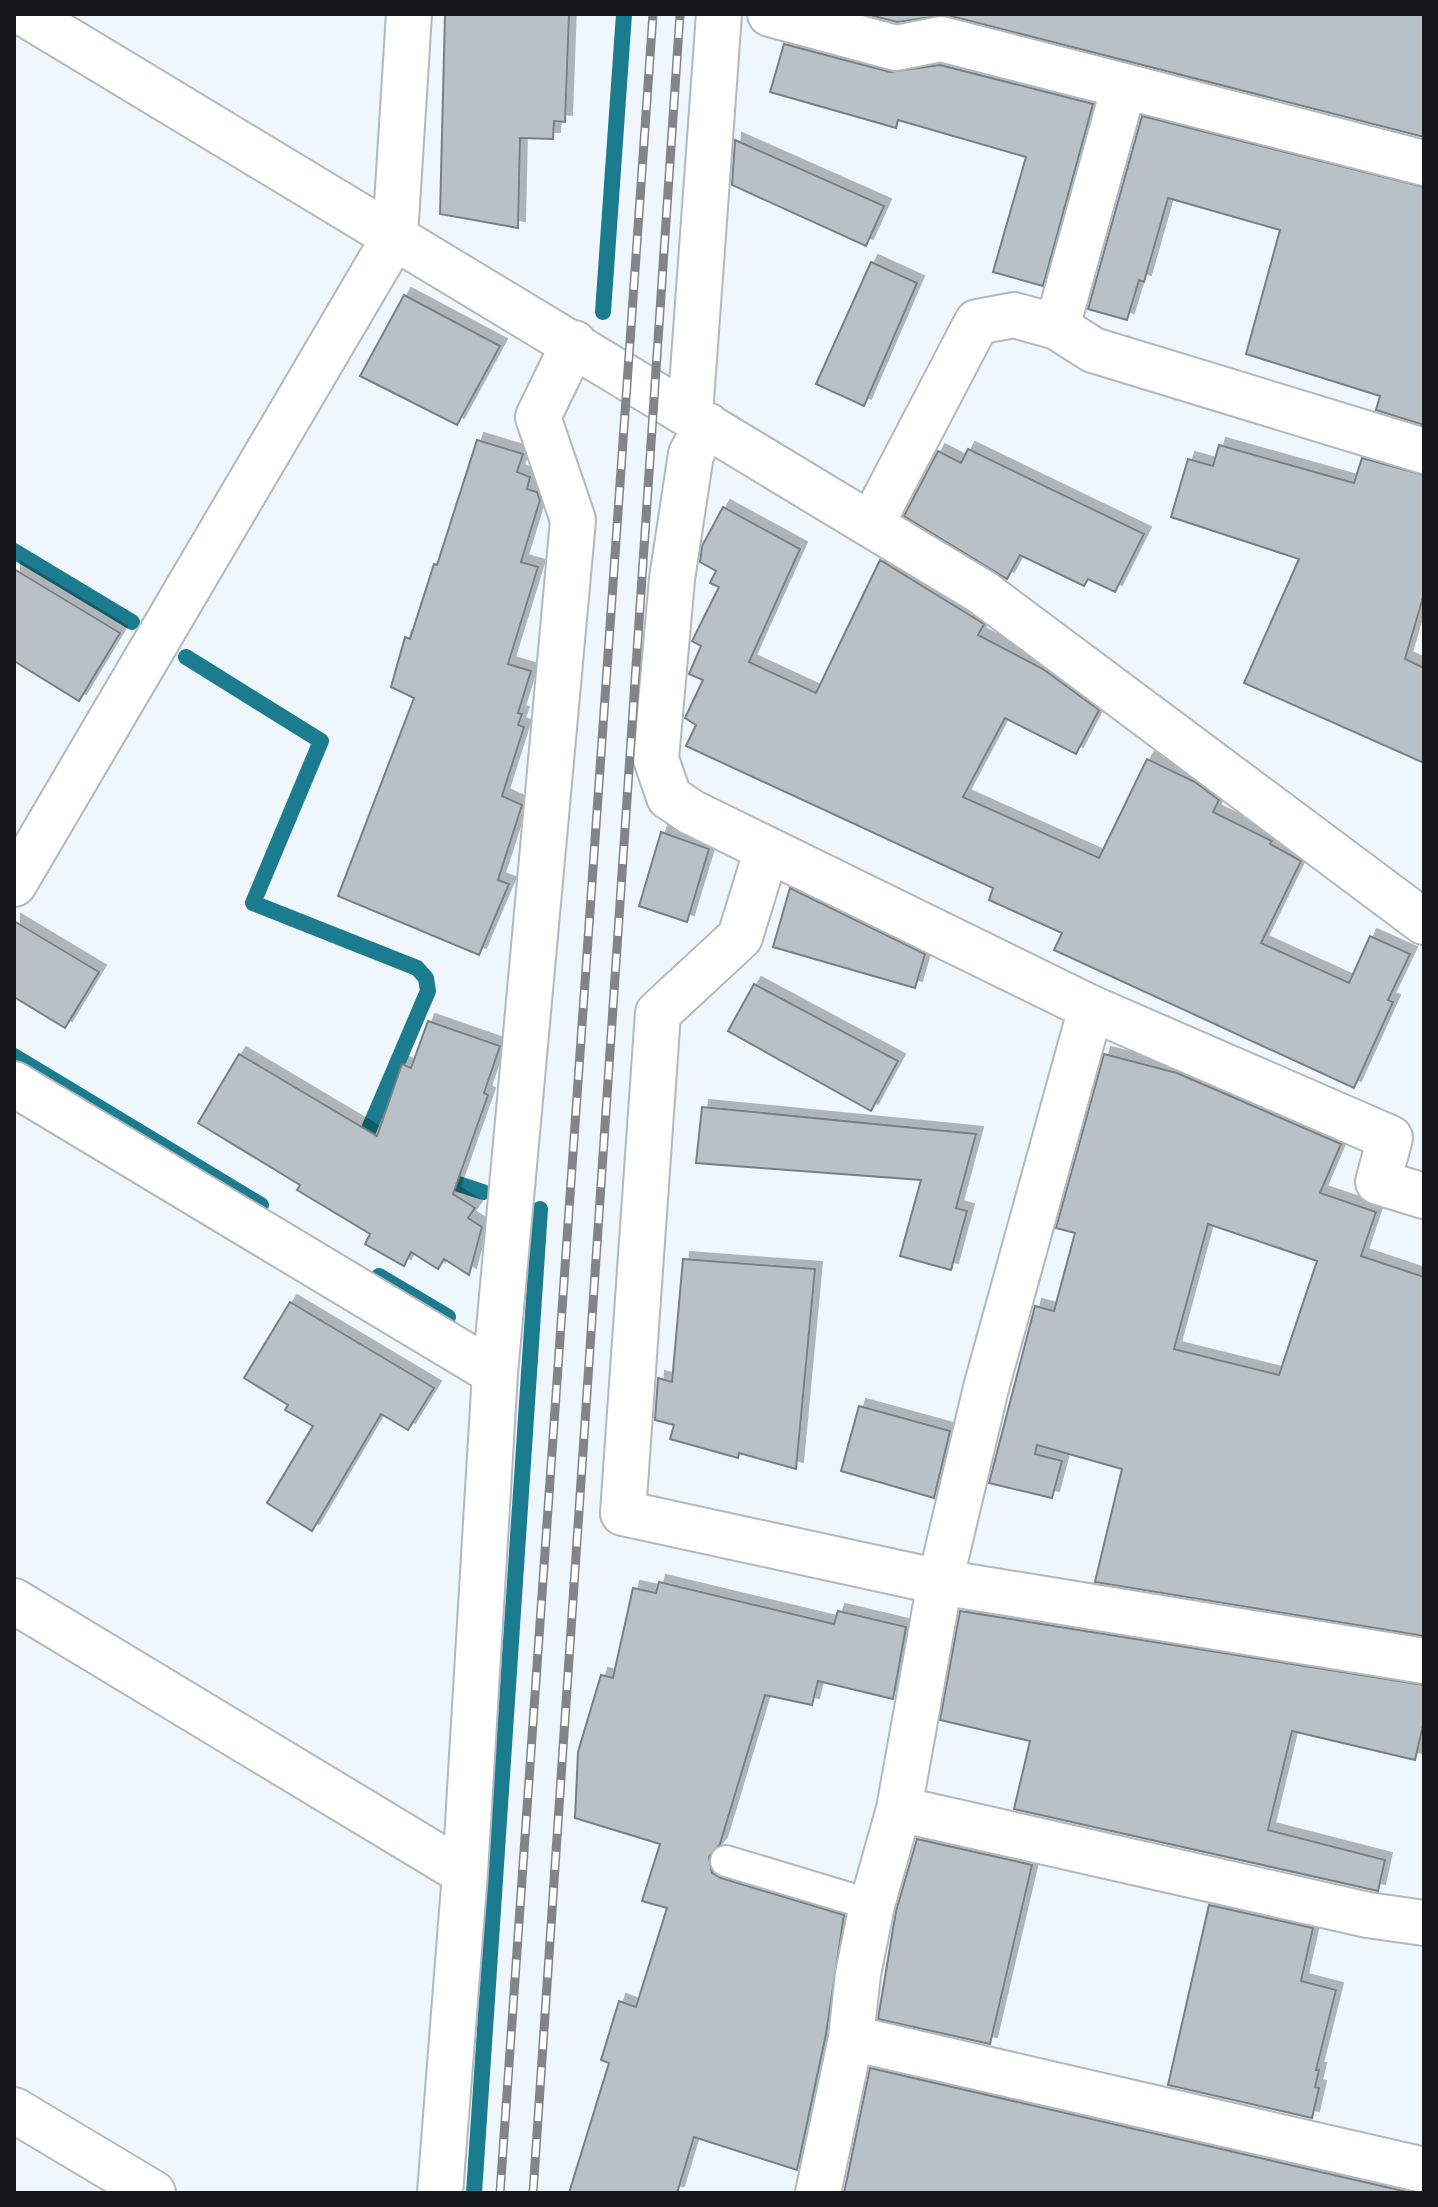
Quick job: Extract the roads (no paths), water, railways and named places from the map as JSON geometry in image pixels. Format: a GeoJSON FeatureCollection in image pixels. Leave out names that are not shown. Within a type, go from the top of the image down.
{"type":"FeatureCollection","features":[{"type":"Feature","properties":{"kind":"street"},"geometry":{"type":"LineString","coordinates":[[25,14],[982,592],[1424,922]]}},
{"type":"Feature","properties":{"kind":"street"},"geometry":{"type":"LineString","coordinates":[[14,884],[395,236],[409,14]]}},
{"type":"Feature","properties":{"kind":"street"},"geometry":{"type":"LineString","coordinates":[[719,14],[698,419],[672,579],[656,759],[669,797],[691,812],[1091,1008],[1390,1138],[1378,1182],[1424,1196]]}},
{"type":"Feature","properties":{"kind":"street"},"geometry":{"type":"LineString","coordinates":[[770,14],[896,48],[941,39],[1424,163]]}},
{"type":"Feature","properties":{"kind":"street"},"geometry":{"type":"LineString","coordinates":[[1057,327],[1124,87]]}},
{"type":"Feature","properties":{"kind":"street"},"geometry":{"type":"LineString","coordinates":[[871,525],[977,322],[1014,315],[1057,327],[1093,350],[1424,451]]}},
{"type":"Feature","properties":{"kind":"street"},"geometry":{"type":"LineString","coordinates":[[440,2193],[465,1873],[495,1373],[573,520],[538,417],[574,343]]}},
{"type":"Feature","properties":{"kind":"street"},"geometry":{"type":"LineString","coordinates":[[767,849],[740,937],[658,1013],[623,1513],[940,1582],[1424,1661]]}},
{"type":"Feature","properties":{"kind":"street"},"geometry":{"type":"LineString","coordinates":[[818,2193],[851,2038],[858,1974],[872,1905],[899,1809],[940,1582],[990,1374],[1091,1008]]}},
{"type":"Feature","properties":{"kind":"street"},"geometry":{"type":"LineString","coordinates":[[14,1084],[495,1373]]}},
{"type":"Feature","properties":{"kind":"street"},"geometry":{"type":"LineString","coordinates":[[14,1601],[465,1873]]}},
{"type":"Feature","properties":{"kind":"street"},"geometry":{"type":"LineString","coordinates":[[899,1809],[1368,1915],[1424,1923]]}},
{"type":"Feature","properties":{"kind":"street"},"geometry":{"type":"LineString","coordinates":[[851,2038],[1424,2170]]}},
{"type":"Feature","properties":{"kind":"street"},"geometry":{"type":"LineString","coordinates":[[14,2110],[153,2193]]}},
{"type":"Feature","properties":{"kind":"street"},"geometry":{"type":"LineString","coordinates":[[1420,2193],[1424,2185]]}},
{"type":"Feature","properties":{"kind":"lane"},"geometry":{"type":"LineString","coordinates":[[726,1861],[872,1905]]}},
{"type":"Feature","properties":{"kind":"waterway"},"geometry":{"type":"LineString","coordinates":[[603,312],[624,14]]}},
{"type":"Feature","properties":{"kind":"waterway"},"geometry":{"type":"LineString","coordinates":[[14,551],[132,622]]}},
{"type":"Feature","properties":{"kind":"waterway"},"geometry":{"type":"LineString","coordinates":[[186,657],[321,741],[253,903],[417,968],[426,978],[428,991],[360,1150]]}},
{"type":"Feature","properties":{"kind":"waterway"},"geometry":{"type":"LineString","coordinates":[[14,1056],[261,1205]]}},
{"type":"Feature","properties":{"kind":"waterway"},"geometry":{"type":"LineString","coordinates":[[437,1177],[483,1192]]}},
{"type":"Feature","properties":{"kind":"waterway"},"geometry":{"type":"LineString","coordinates":[[474,2193],[540,1209]]}},
{"type":"Feature","properties":{"kind":"waterway"},"geometry":{"type":"LineString","coordinates":[[379,1276],[448,1317]]}},
{"type":"Feature","properties":{"kind":"railway"},"geometry":{"type":"LineString","coordinates":[[500,2193],[653,14]]}},
{"type":"Feature","properties":{"kind":"railway"},"geometry":{"type":"LineString","coordinates":[[533,2193],[680,14]]}}]}
